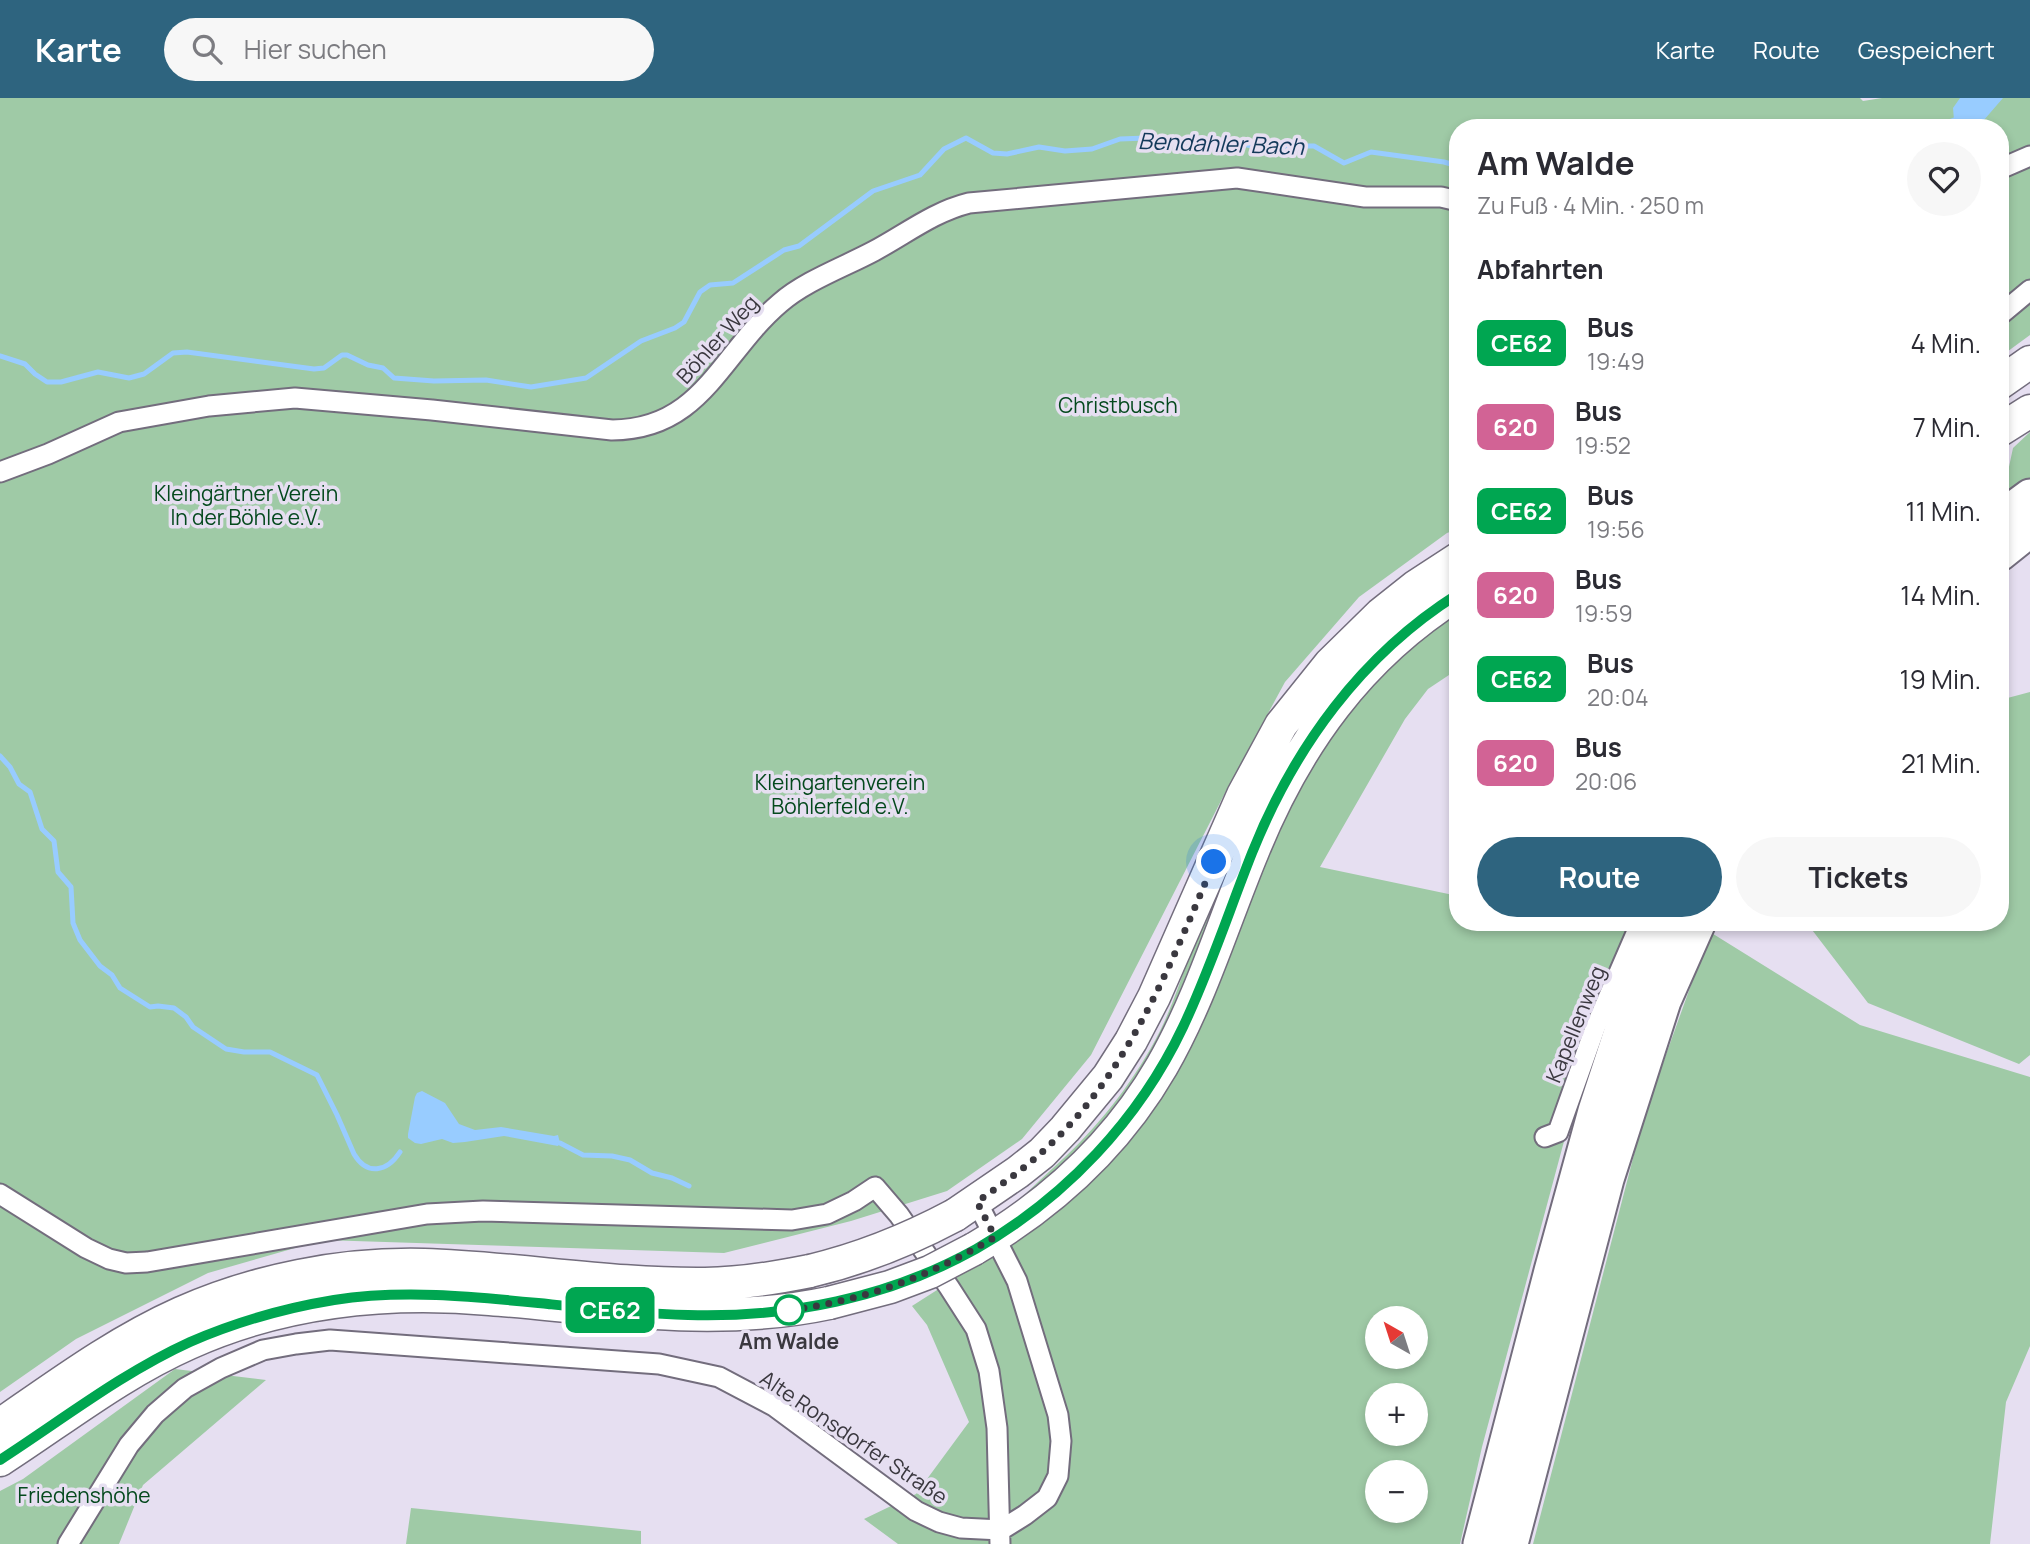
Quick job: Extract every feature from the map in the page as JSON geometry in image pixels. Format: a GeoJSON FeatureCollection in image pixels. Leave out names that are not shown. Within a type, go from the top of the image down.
{"type":"FeatureCollection","features":[{"type":"Feature","properties":{"kind":"highway"},"geometry":{"type":"LineString","coordinates":[[2009,512],[2030,496]]}},
{"type":"Feature","properties":{"kind":"highway"},"geometry":{"type":"LineString","coordinates":[[2009,547],[2030,530]]}},
{"type":"Feature","properties":{"kind":"highway"},"geometry":{"type":"LineString","coordinates":[[1480,1544],[1595,1111],[1631,1001],[1661,931]]}},
{"type":"Feature","properties":{"kind":"highway"},"geometry":{"type":"LineString","coordinates":[[1511,1544],[1607,1179],[1664,1001],[1695,931]]}},
{"type":"Feature","properties":{"kind":"main road"},"geometry":{"type":"LineString","coordinates":[[2009,377],[2030,362]]}},
{"type":"Feature","properties":{"kind":"main road"},"geometry":{"type":"LineString","coordinates":[[2009,424],[2030,411]]}},
{"type":"Feature","properties":{"kind":"main road"},"geometry":{"type":"LineString","coordinates":[[0,1424],[92,1362],[181,1313],[256,1287],[314,1273],[378,1266],[422,1265],[615,1280],[707,1284],[772,1278],[810,1271],[880,1251],[966,1208],[1034,1159],[1065,1129],[1101,1086],[1131,1041],[1175,953],[1243,795],[1281,725],[1330,664],[1381,614],[1449,565]]}},
{"type":"Feature","properties":{"kind":"main road"},"geometry":{"type":"LineString","coordinates":[[0,1461],[118,1382],[188,1343],[276,1312],[375,1296],[444,1296],[690,1315],[772,1312],[869,1294],[930,1272],[985,1243],[1032,1211],[1077,1173],[1116,1132],[1139,1102],[1182,1030],[1203,983],[1262,828],[1306,744],[1339,699],[1368,666],[1420,621],[1449,600]]}},
{"type":"Feature","properties":{"kind":"street"},"geometry":{"type":"LineString","coordinates":[[2009,165],[2030,156]]}},
{"type":"Feature","properties":{"kind":"street","name":"Böhler Weg"},"geometry":{"type":"LineString","coordinates":[[0,472],[120,422],[209,405],[295,398],[632,430],[674,415],[690,404],[748,335],[781,302],[927,219],[969,203],[1237,178],[1365,197],[1449,199]]}},
{"type":"Feature","properties":{"kind":"street"},"geometry":{"type":"LineString","coordinates":[[2009,307],[2030,289]]}},
{"type":"Feature","properties":{"kind":"street","name":"Kapellenweg"},"geometry":{"type":"LineString","coordinates":[[1545,1137],[1558,1132],[1595,1028],[1637,931]]}},
{"type":"Feature","properties":{"kind":"street"},"geometry":{"type":"LineString","coordinates":[[0,1194],[86,1248],[108,1259],[126,1263],[148,1262],[427,1214],[483,1211],[792,1220],[827,1214],[854,1201],[875,1186],[913,1236],[976,1329],[989,1371],[997,1428],[1001,1537]]}},
{"type":"Feature","properties":{"kind":"street"},"geometry":{"type":"LineString","coordinates":[[966,1208],[985,1243],[1017,1281],[1058,1415],[1061,1441],[1058,1476],[1047,1497],[1001,1537]]}},
{"type":"Feature","properties":{"kind":"street","name":"Alte Ronsdorfer Straße"},"geometry":{"type":"LineString","coordinates":[[68,1544],[129,1445],[155,1414],[185,1388],[220,1368],[263,1350],[330,1340],[659,1364],[719,1377],[774,1406],[916,1511],[939,1522],[1001,1537]]}},
{"type":"Feature","properties":{"kind":"green space","name":"Christbusch"},"geometry":{"type":"Polygon","coordinates":[[[0,98],[1860,98],[1863,101],[1882,98],[2030,98],[2030,335],[2009,350],[2009,119],[1449,119],[1449,532],[1359,597],[1285,682],[1091,1055],[1022,1139],[947,1191],[851,1221],[724,1253],[323,1240],[208,1273],[76,1339],[0,1392],[0,98]]]}},
{"type":"Feature","properties":{"kind":"green space"},"geometry":{"type":"Polygon","coordinates":[[[2030,432],[2030,483],[2009,499],[2009,467],[2013,448],[2030,432]]]}},
{"type":"Feature","properties":{"kind":"green space"},"geometry":{"type":"Polygon","coordinates":[[[1449,577],[1449,587],[1408,615],[1347,673],[1300,733],[1274,776],[1249,827],[1187,987],[1173,1017],[1137,1078],[1116,1108],[1069,1163],[1017,1207],[1015,1204],[1079,1143],[1105,1114],[1151,1048],[1174,998],[1245,815],[1287,738],[1351,657],[1401,610],[1449,577]]]}},
{"type":"Feature","properties":{"kind":"green space"},"geometry":{"type":"Polygon","coordinates":[[[1449,614],[1449,675],[1428,689],[1405,719],[1320,867],[1449,894],[1449,931],[1629,932],[1563,1145],[1482,1447],[1460,1544],[898,1544],[864,1519],[916,1494],[969,1422],[927,1325],[912,1306],[1028,1232],[1133,1133],[1309,758],[1381,668],[1449,614]]]}},
{"type":"Feature","properties":{"kind":"green space"},"geometry":{"type":"Polygon","coordinates":[[[2030,692],[2030,1055],[2019,1064],[1868,1003],[1813,931],[2009,931],[2009,698],[2030,692]]]}},
{"type":"Feature","properties":{"kind":"green space"},"geometry":{"type":"Polygon","coordinates":[[[1710,932],[1860,1025],[2030,1077],[2030,1346],[2006,1402],[1990,1544],[1533,1544],[1644,1116],[1710,932]]]}},
{"type":"Feature","properties":{"kind":"green space","name":"Friedenshöhe"},"geometry":{"type":"Polygon","coordinates":[[[175,1369],[266,1380],[143,1485],[119,1544],[0,1544],[0,1491],[23,1479],[175,1369]]]}},
{"type":"Feature","properties":{"kind":"green space"},"geometry":{"type":"Polygon","coordinates":[[[411,1508],[641,1531],[641,1544],[406,1544],[411,1508]]]}},
{"type":"Feature","properties":{"kind":"water"},"geometry":{"type":"Polygon","coordinates":[[[1960,98],[2003,98],[1985,119],[1954,119],[1953,108],[1960,98]]]}},
{"type":"Feature","properties":{"kind":"water"},"geometry":{"type":"Polygon","coordinates":[[[422,1091],[445,1103],[459,1124],[475,1130],[501,1127],[558,1135],[560,1143],[558,1146],[504,1136],[453,1143],[442,1139],[415,1143],[408,1138],[408,1134],[415,1097],[422,1091]]]}},
{"type":"Feature","properties":{"kind":"waterway","name":"Bendahler Bach"},"geometry":{"type":"LineString","coordinates":[[0,356],[25,364],[47,382],[61,382],[98,372],[129,378],[144,374],[173,353],[187,352],[314,369],[324,368],[342,355],[347,355],[368,365],[383,368],[394,378],[434,381],[486,380],[531,387],[586,378],[641,341],[675,328],[684,322],[700,292],[710,285],[733,283],[784,250],[799,246],[873,191],[920,175],[944,149],[966,138],[993,153],[1007,154],[1039,147],[1065,151],[1092,149],[1120,139],[1146,138],[1179,144],[1224,140],[1266,149],[1314,146],[1344,163],[1371,152],[1449,163]]}},
{"type":"Feature","properties":{"kind":"waterway"},"geometry":{"type":"LineString","coordinates":[[0,756],[19,784],[30,792],[42,829],[54,841],[58,872],[71,887],[73,923],[80,940],[100,966],[112,975],[120,988],[150,1007],[174,1008],[186,1017],[193,1027],[226,1049],[270,1052],[317,1075],[354,1154],[365,1166],[377,1169],[383,1167],[400,1152]]}},
{"type":"Feature","properties":{"kind":"waterway"},"geometry":{"type":"LineString","coordinates":[[560,1143],[583,1155],[630,1160],[652,1173],[689,1186]]}},
{"type":"Feature","properties":{"kind":"bus line","name":"CE62"},"geometry":{"type":"LineString","coordinates":[[0,1460],[108,1388],[158,1359],[225,1328],[276,1312],[339,1300],[408,1295],[488,1298],[690,1315],[784,1311],[827,1304],[890,1287],[930,1272],[995,1237],[1053,1195],[1077,1173],[1116,1132],[1139,1102],[1182,1030],[1203,983],[1251,853],[1285,780],[1306,744],[1339,699],[1368,666],[1449,600]]}},
{"type":"Feature","properties":{"kind":"place","name":"Am Walde"},"geometry":{"type":"Point","coordinates":[789,1310]}},
{"type":"Feature","properties":{"kind":"route"},"geometry":{"type":"LineString","coordinates":[[789,1310],[784,1311],[827,1304],[890,1287],[930,1272],[995,1237],[977,1202],[1042,1153],[1108,1077],[1154,997],[1214,862]]}},
{"type":"Feature","properties":{"kind":"park label","name":"Kleingärtner Verein In der Böhle e.V."},"geometry":{"type":"Point","coordinates":[246,505]}},
{"type":"Feature","properties":{"kind":"park label","name":"Kleingartenverein Böhlerfeld e.V."},"geometry":{"type":"Point","coordinates":[840,794]}}]}
